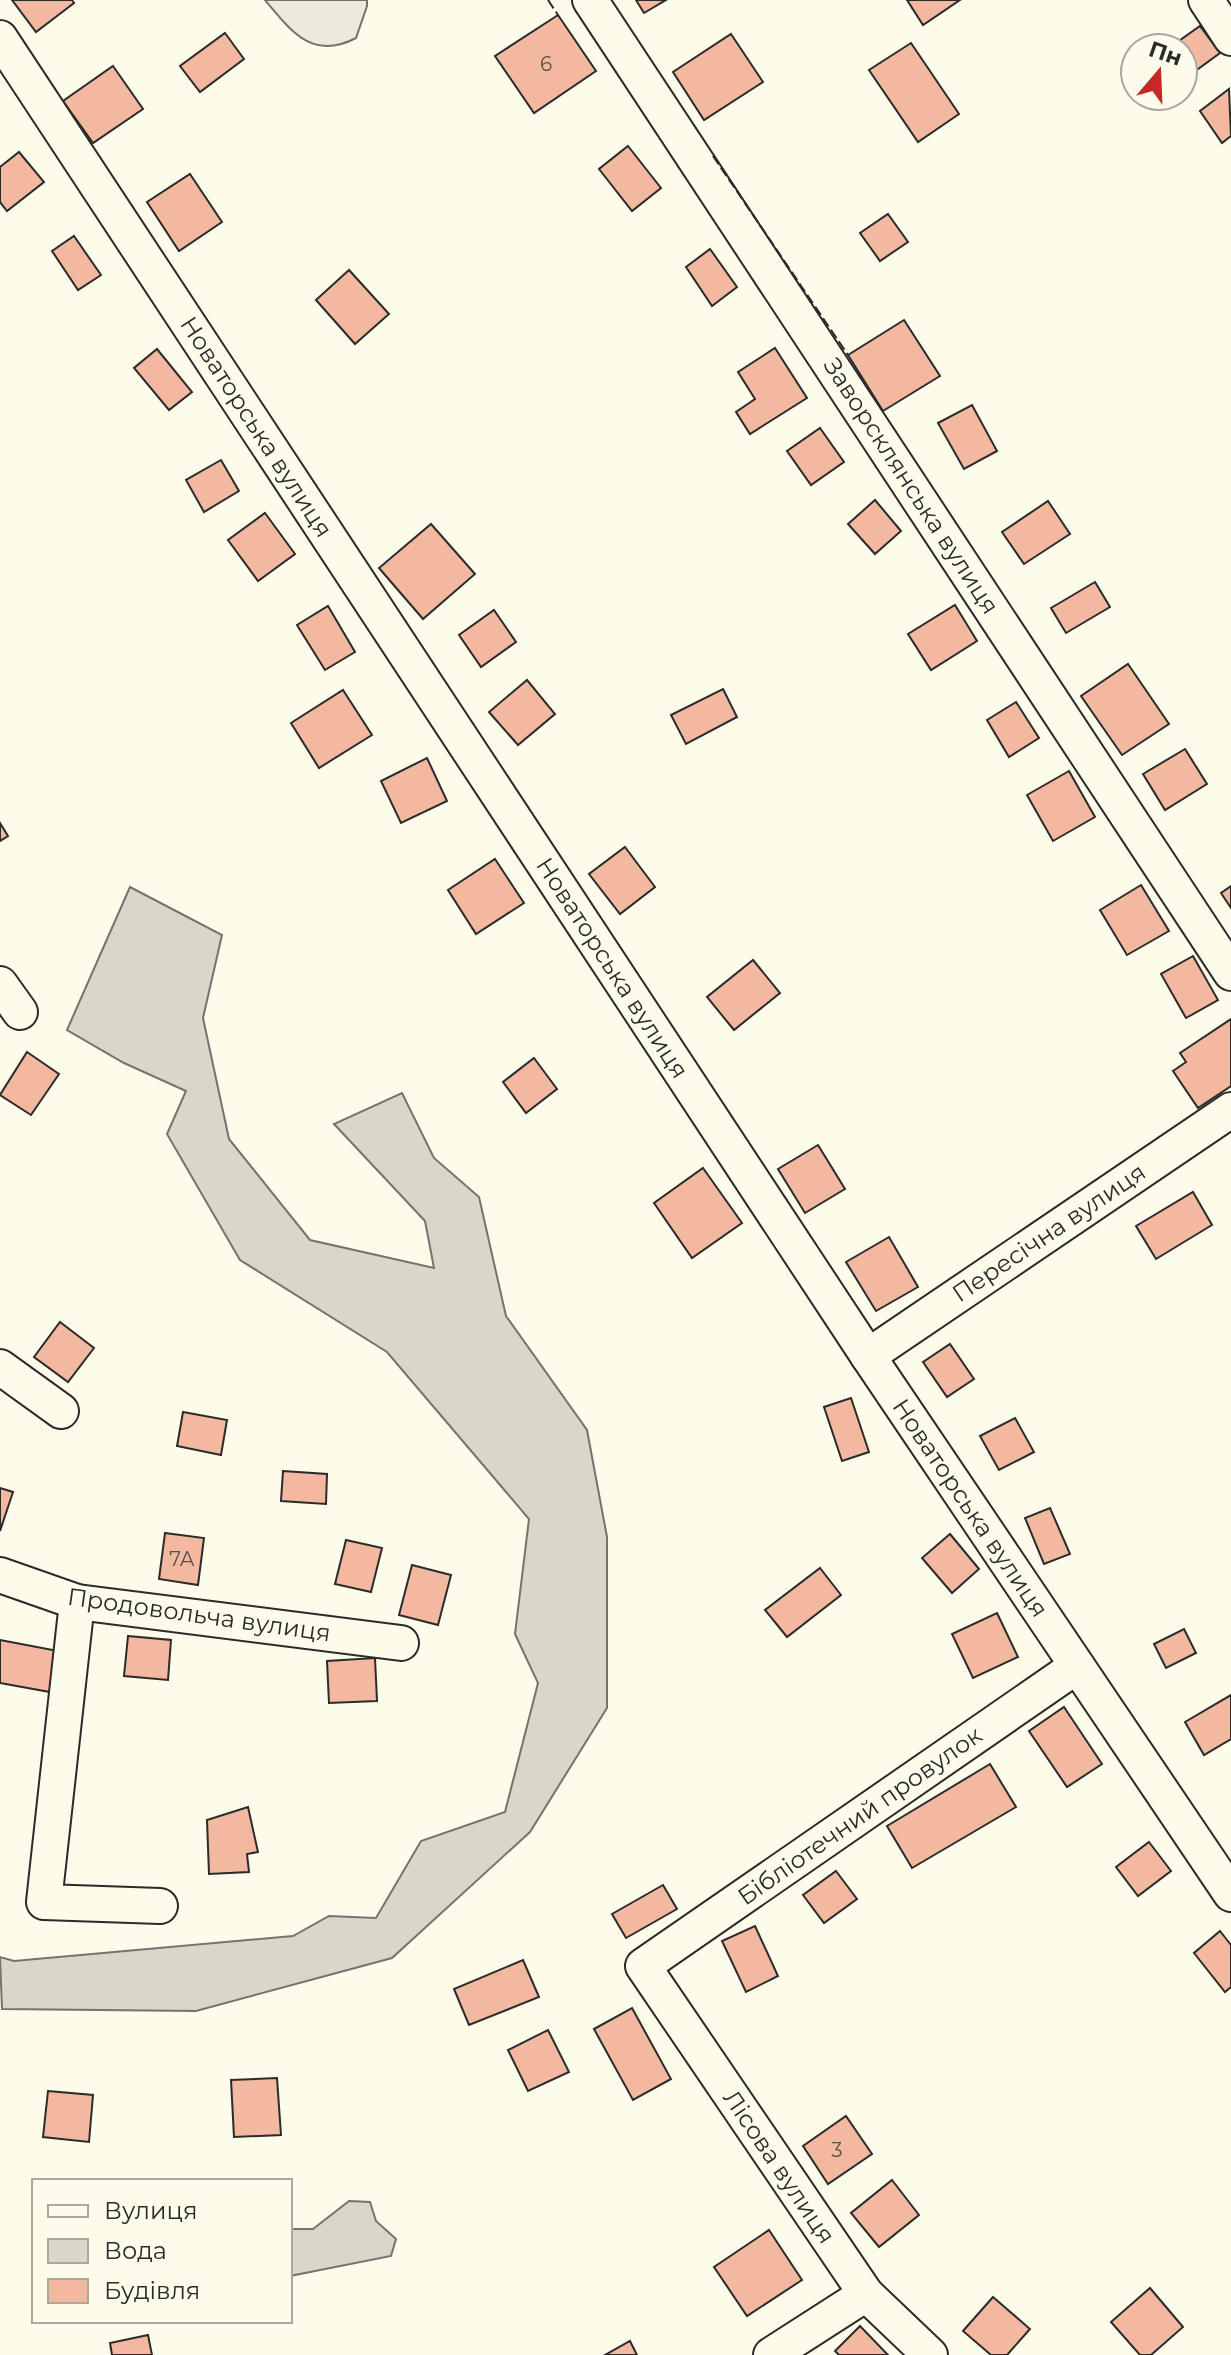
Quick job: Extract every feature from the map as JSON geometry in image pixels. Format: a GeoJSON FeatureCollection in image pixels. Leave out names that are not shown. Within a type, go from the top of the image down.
{"type":"FeatureCollection","features":[{"type":"Feature","properties":{"kind":"street","name":"Заворсклянська вулиця"},"geometry":{"type":"LineString","coordinates":[[590,0],[1231,973]]}},
{"type":"Feature","properties":{"kind":"street"},"geometry":{"type":"LineString","coordinates":[[1206,0],[1231,38]]}},
{"type":"Feature","properties":{"kind":"street","name":"Новаторська вулиця"},"geometry":{"type":"LineString","coordinates":[[0,38],[868,1356],[1231,1894]]}},
{"type":"Feature","properties":{"kind":"street"},"geometry":{"type":"LineString","coordinates":[[0,984],[20,1012]]}},
{"type":"Feature","properties":{"kind":"street","name":"Пересічна вулиця"},"geometry":{"type":"LineString","coordinates":[[868,1356],[1231,1110]]}},
{"type":"Feature","properties":{"kind":"street"},"geometry":{"type":"LineString","coordinates":[[0,1367],[61,1411]]}},
{"type":"Feature","properties":{"kind":"street","name":"Продовольча вулиця"},"geometry":{"type":"LineString","coordinates":[[0,1575],[77,1602],[401,1643]]}},
{"type":"Feature","properties":{"kind":"street"},"geometry":{"type":"LineString","coordinates":[[77,1602],[44,1902],[160,1906]]}},
{"type":"Feature","properties":{"kind":"street","name":"Бібліотечний провулок"},"geometry":{"type":"LineString","coordinates":[[643,1966],[1077,1666]]}},
{"type":"Feature","properties":{"kind":"street","name":"Лісова вулиця"},"geometry":{"type":"LineString","coordinates":[[643,1966],[866,2294],[930,2355]]}},
{"type":"Feature","properties":{"kind":"street"},"geometry":{"type":"LineString","coordinates":[[771,2355],[866,2294]]}},
{"type":"Feature","properties":{"kind":"shaded area"},"geometry":{"type":"Polygon","coordinates":[[[265,0],[367,0],[367,6],[356,38],[327,46],[315,44],[294,32],[265,0]]]}},
{"type":"Feature","properties":{"kind":"water"},"geometry":{"type":"Polygon","coordinates":[[[130,887],[222,935],[203,1018],[229,1139],[310,1240],[434,1268],[425,1221],[334,1124],[402,1093],[434,1158],[479,1197],[506,1316],[587,1430],[607,1537],[607,1708],[530,1832],[392,1958],[196,2011],[2,2009],[0,1957],[14,1961],[293,1936],[329,1916],[376,1918],[421,1841],[505,1812],[538,1683],[515,1634],[529,1519],[387,1352],[240,1260],[167,1134],[186,1091],[124,1063],[67,1030],[130,887]]]}},
{"type":"Feature","properties":{"kind":"water"},"geometry":{"type":"Polygon","coordinates":[[[349,2201],[370,2202],[376,2221],[396,2239],[391,2256],[292,2276],[292,2229],[313,2229],[349,2201]]]}},
{"type":"Feature","properties":{"kind":"building"},"geometry":{"type":"Polygon","coordinates":[[[12,0],[72,0],[74,3],[36,32],[12,0]]]}},
{"type":"Feature","properties":{"kind":"building"},"geometry":{"type":"Polygon","coordinates":[[[636,0],[666,0],[644,13],[636,0]]]}},
{"type":"Feature","properties":{"kind":"building"},"geometry":{"type":"Polygon","coordinates":[[[907,0],[960,0],[923,25],[907,0]]]}},
{"type":"Feature","properties":{"kind":"building"},"geometry":{"type":"Polygon","coordinates":[[[558,15],[596,71],[534,113],[495,56],[558,15]]]}},
{"type":"Feature","properties":{"kind":"building"},"geometry":{"type":"Polygon","coordinates":[[[1200,26],[1220,53],[1199,68],[1199,32],[1192,32],[1200,26]]]}},
{"type":"Feature","properties":{"kind":"building"},"geometry":{"type":"Polygon","coordinates":[[[225,33],[244,59],[200,92],[180,66],[225,33]]]}},
{"type":"Feature","properties":{"kind":"building"},"geometry":{"type":"Polygon","coordinates":[[[731,34],[763,82],[704,120],[673,72],[731,34]]]}},
{"type":"Feature","properties":{"kind":"building"},"geometry":{"type":"Polygon","coordinates":[[[911,43],[959,114],[918,142],[869,70],[911,43]]]}},
{"type":"Feature","properties":{"kind":"building"},"geometry":{"type":"Polygon","coordinates":[[[113,66],[143,109],[93,143],[63,101],[113,66]]]}},
{"type":"Feature","properties":{"kind":"building"},"geometry":{"type":"Polygon","coordinates":[[[1229,89],[1231,136],[1222,143],[1200,111],[1229,89]]]}},
{"type":"Feature","properties":{"kind":"building"},"geometry":{"type":"Polygon","coordinates":[[[628,146],[661,188],[632,211],[599,169],[628,146]]]}},
{"type":"Feature","properties":{"kind":"building"},"geometry":{"type":"Polygon","coordinates":[[[19,152],[44,182],[7,211],[0,202],[0,167],[19,152]]]}},
{"type":"Feature","properties":{"kind":"building"},"geometry":{"type":"Polygon","coordinates":[[[190,174],[222,222],[179,251],[147,202],[190,174]]]}},
{"type":"Feature","properties":{"kind":"building"},"geometry":{"type":"Polygon","coordinates":[[[888,214],[908,242],[880,261],[860,233],[888,214]]]}},
{"type":"Feature","properties":{"kind":"building"},"geometry":{"type":"Polygon","coordinates":[[[74,236],[101,275],[78,290],[52,251],[74,236]]]}},
{"type":"Feature","properties":{"kind":"building"},"geometry":{"type":"Polygon","coordinates":[[[710,249],[737,287],[712,306],[686,267],[710,249]]]}},
{"type":"Feature","properties":{"kind":"building"},"geometry":{"type":"Polygon","coordinates":[[[349,270],[389,314],[355,344],[316,300],[349,270]]]}},
{"type":"Feature","properties":{"kind":"building"},"geometry":{"type":"Polygon","coordinates":[[[904,320],[940,376],[883,411],[848,355],[904,320]]]}},
{"type":"Feature","properties":{"kind":"building"},"geometry":{"type":"Polygon","coordinates":[[[775,348],[807,398],[750,434],[736,412],[755,399],[738,372],[775,348]]]}},
{"type":"Feature","properties":{"kind":"building"},"geometry":{"type":"Polygon","coordinates":[[[157,349],[192,392],[169,410],[134,368],[157,349]]]}},
{"type":"Feature","properties":{"kind":"building"},"geometry":{"type":"Polygon","coordinates":[[[972,405],[997,451],[964,469],[938,423],[972,405]]]}},
{"type":"Feature","properties":{"kind":"building"},"geometry":{"type":"Polygon","coordinates":[[[820,428],[844,462],[811,485],[787,451],[820,428]]]}},
{"type":"Feature","properties":{"kind":"building"},"geometry":{"type":"Polygon","coordinates":[[[221,460],[239,491],[204,512],[186,480],[221,460]]]}},
{"type":"Feature","properties":{"kind":"building"},"geometry":{"type":"Polygon","coordinates":[[[875,500],[901,531],[875,554],[848,524],[875,500]]]}},
{"type":"Feature","properties":{"kind":"building"},"geometry":{"type":"Polygon","coordinates":[[[1048,501],[1070,534],[1024,564],[1002,532],[1048,501]]]}},
{"type":"Feature","properties":{"kind":"building"},"geometry":{"type":"Polygon","coordinates":[[[265,513],[295,554],[258,581],[228,540],[265,513]]]}},
{"type":"Feature","properties":{"kind":"building"},"geometry":{"type":"Polygon","coordinates":[[[431,524],[475,574],[423,619],[379,568],[431,524]]]}},
{"type":"Feature","properties":{"kind":"building"},"geometry":{"type":"Polygon","coordinates":[[[1095,582],[1110,607],[1066,633],[1051,608],[1095,582]]]}},
{"type":"Feature","properties":{"kind":"building"},"geometry":{"type":"Polygon","coordinates":[[[955,605],[977,641],[931,670],[908,634],[955,605]]]}},
{"type":"Feature","properties":{"kind":"building"},"geometry":{"type":"Polygon","coordinates":[[[328,606],[355,652],[325,670],[297,625],[328,606]]]}},
{"type":"Feature","properties":{"kind":"building"},"geometry":{"type":"Polygon","coordinates":[[[494,610],[516,642],[481,667],[459,635],[494,610]]]}},
{"type":"Feature","properties":{"kind":"building"},"geometry":{"type":"Polygon","coordinates":[[[1128,664],[1169,724],[1122,755],[1081,696],[1128,664]]]}},
{"type":"Feature","properties":{"kind":"building"},"geometry":{"type":"Polygon","coordinates":[[[527,680],[555,714],[518,745],[489,712],[527,680]]]}},
{"type":"Feature","properties":{"kind":"building"},"geometry":{"type":"Polygon","coordinates":[[[723,689],[737,717],[686,744],[671,715],[723,689]]]}},
{"type":"Feature","properties":{"kind":"building"},"geometry":{"type":"Polygon","coordinates":[[[343,690],[372,735],[319,768],[291,723],[343,690]]]}},
{"type":"Feature","properties":{"kind":"building"},"geometry":{"type":"Polygon","coordinates":[[[1016,702],[1039,738],[1009,757],[987,720],[1016,702]]]}},
{"type":"Feature","properties":{"kind":"building"},"geometry":{"type":"Polygon","coordinates":[[[1185,749],[1207,784],[1165,810],[1143,774],[1185,749]]]}},
{"type":"Feature","properties":{"kind":"building"},"geometry":{"type":"Polygon","coordinates":[[[427,758],[447,801],[401,823],[381,781],[427,758]]]}},
{"type":"Feature","properties":{"kind":"building"},"geometry":{"type":"Polygon","coordinates":[[[1069,771],[1095,817],[1053,841],[1027,795],[1069,771]]]}},
{"type":"Feature","properties":{"kind":"building"},"geometry":{"type":"Polygon","coordinates":[[[0,823],[8,836],[0,841],[0,823]]]}},
{"type":"Feature","properties":{"kind":"building"},"geometry":{"type":"Polygon","coordinates":[[[625,847],[655,887],[620,914],[589,874],[625,847]]]}},
{"type":"Feature","properties":{"kind":"building"},"geometry":{"type":"Polygon","coordinates":[[[495,859],[524,903],[476,934],[448,890],[495,859]]]}},
{"type":"Feature","properties":{"kind":"building"},"geometry":{"type":"Polygon","coordinates":[[[1141,885],[1169,931],[1127,955],[1100,910],[1141,885]]]}},
{"type":"Feature","properties":{"kind":"building"},"geometry":{"type":"Polygon","coordinates":[[[1231,886],[1231,908],[1221,893],[1231,886]]]}},
{"type":"Feature","properties":{"kind":"building"},"geometry":{"type":"Polygon","coordinates":[[[1193,956],[1218,1000],[1186,1018],[1161,974],[1193,956]]]}},
{"type":"Feature","properties":{"kind":"building"},"geometry":{"type":"Polygon","coordinates":[[[753,960],[780,993],[734,1030],[707,997],[753,960]]]}},
{"type":"Feature","properties":{"kind":"building"},"geometry":{"type":"Polygon","coordinates":[[[1231,1019],[1231,1086],[1198,1108],[1173,1071],[1186,1062],[1180,1053],[1231,1019]]]}},
{"type":"Feature","properties":{"kind":"building"},"geometry":{"type":"Polygon","coordinates":[[[27,1052],[59,1074],[31,1115],[0,1095],[27,1052]]]}},
{"type":"Feature","properties":{"kind":"building"},"geometry":{"type":"Polygon","coordinates":[[[534,1058],[557,1089],[526,1113],[503,1082],[534,1058]]]}},
{"type":"Feature","properties":{"kind":"building"},"geometry":{"type":"Polygon","coordinates":[[[818,1145],[845,1189],[805,1213],[778,1169],[818,1145]]]}},
{"type":"Feature","properties":{"kind":"building"},"geometry":{"type":"Polygon","coordinates":[[[703,1168],[742,1223],[692,1258],[654,1203],[703,1168]]]}},
{"type":"Feature","properties":{"kind":"building"},"geometry":{"type":"Polygon","coordinates":[[[1193,1192],[1212,1225],[1156,1259],[1136,1226],[1193,1192]]]}},
{"type":"Feature","properties":{"kind":"building"},"geometry":{"type":"Polygon","coordinates":[[[889,1237],[918,1287],[876,1311],[846,1262],[889,1237]]]}},
{"type":"Feature","properties":{"kind":"building"},"geometry":{"type":"Polygon","coordinates":[[[60,1322],[94,1348],[68,1382],[34,1357],[60,1322]]]}},
{"type":"Feature","properties":{"kind":"building"},"geometry":{"type":"Polygon","coordinates":[[[950,1344],[974,1379],[947,1397],[923,1362],[950,1344]]]}},
{"type":"Feature","properties":{"kind":"building"},"geometry":{"type":"Polygon","coordinates":[[[851,1398],[869,1452],[842,1461],[824,1407],[851,1398]]]}},
{"type":"Feature","properties":{"kind":"building"},"geometry":{"type":"Polygon","coordinates":[[[183,1412],[227,1420],[221,1455],[177,1446],[183,1412]]]}},
{"type":"Feature","properties":{"kind":"building"},"geometry":{"type":"Polygon","coordinates":[[[1015,1418],[1034,1452],[999,1470],[980,1436],[1015,1418]]]}},
{"type":"Feature","properties":{"kind":"building"},"geometry":{"type":"Polygon","coordinates":[[[283,1471],[327,1474],[326,1504],[281,1501],[283,1471]]]}},
{"type":"Feature","properties":{"kind":"building"},"geometry":{"type":"Polygon","coordinates":[[[0,1488],[13,1492],[0,1531],[0,1488]]]}},
{"type":"Feature","properties":{"kind":"building"},"geometry":{"type":"Polygon","coordinates":[[[1050,1508],[1070,1554],[1044,1564],[1025,1518],[1050,1508]]]}},
{"type":"Feature","properties":{"kind":"building"},"geometry":{"type":"Polygon","coordinates":[[[165,1533],[204,1538],[198,1585],[159,1579],[165,1533]]]}},
{"type":"Feature","properties":{"kind":"building"},"geometry":{"type":"Polygon","coordinates":[[[950,1534],[979,1569],[952,1593],[922,1558],[950,1534]]]}},
{"type":"Feature","properties":{"kind":"building"},"geometry":{"type":"Polygon","coordinates":[[[346,1540],[382,1548],[371,1592],[335,1584],[346,1540]]]}},
{"type":"Feature","properties":{"kind":"building"},"geometry":{"type":"Polygon","coordinates":[[[412,1565],[451,1575],[438,1625],[399,1615],[412,1565]]]}},
{"type":"Feature","properties":{"kind":"building"},"geometry":{"type":"Polygon","coordinates":[[[820,1568],[841,1595],[787,1637],[765,1610],[820,1568]]]}},
{"type":"Feature","properties":{"kind":"building"},"geometry":{"type":"Polygon","coordinates":[[[997,1613],[1018,1657],[973,1678],[952,1634],[997,1613]]]}},
{"type":"Feature","properties":{"kind":"building"},"geometry":{"type":"Polygon","coordinates":[[[1184,1629],[1196,1653],[1166,1668],[1154,1644],[1184,1629]]]}},
{"type":"Feature","properties":{"kind":"building"},"geometry":{"type":"Polygon","coordinates":[[[128,1636],[171,1640],[168,1680],[124,1676],[128,1636]]]}},
{"type":"Feature","properties":{"kind":"building"},"geometry":{"type":"Polygon","coordinates":[[[0,1640],[58,1651],[50,1692],[0,1683],[0,1640]]]}},
{"type":"Feature","properties":{"kind":"building"},"geometry":{"type":"Polygon","coordinates":[[[375,1658],[377,1701],[329,1703],[327,1661],[375,1658]]]}},
{"type":"Feature","properties":{"kind":"building"},"geometry":{"type":"Polygon","coordinates":[[[1231,1695],[1231,1739],[1204,1755],[1185,1722],[1231,1695]]]}},
{"type":"Feature","properties":{"kind":"building"},"geometry":{"type":"Polygon","coordinates":[[[1064,1707],[1102,1764],[1067,1787],[1029,1731],[1064,1707]]]}},
{"type":"Feature","properties":{"kind":"building"},"geometry":{"type":"Polygon","coordinates":[[[990,1764],[1016,1807],[912,1868],[887,1826],[990,1764]]]}},
{"type":"Feature","properties":{"kind":"building"},"geometry":{"type":"Polygon","coordinates":[[[248,1807],[258,1852],[247,1854],[249,1872],[209,1874],[207,1820],[248,1807]]]}},
{"type":"Feature","properties":{"kind":"building"},"geometry":{"type":"Polygon","coordinates":[[[1149,1842],[1171,1871],[1138,1896],[1116,1867],[1149,1842]]]}},
{"type":"Feature","properties":{"kind":"building"},"geometry":{"type":"Polygon","coordinates":[[[836,1871],[857,1899],[824,1923],[803,1895],[836,1871]]]}},
{"type":"Feature","properties":{"kind":"building"},"geometry":{"type":"Polygon","coordinates":[[[663,1885],[677,1909],[626,1938],[612,1914],[663,1885]]]}},
{"type":"Feature","properties":{"kind":"building"},"geometry":{"type":"Polygon","coordinates":[[[755,1926],[778,1976],[746,1992],[722,1941],[755,1926]]]}},
{"type":"Feature","properties":{"kind":"building"},"geometry":{"type":"Polygon","coordinates":[[[1220,1931],[1231,1945],[1231,1987],[1225,1992],[1194,1953],[1220,1931]]]}},
{"type":"Feature","properties":{"kind":"building"},"geometry":{"type":"Polygon","coordinates":[[[523,1960],[539,1997],[469,2025],[454,1989],[523,1960]]]}},
{"type":"Feature","properties":{"kind":"building"},"geometry":{"type":"Polygon","coordinates":[[[632,2008],[671,2079],[633,2100],[594,2029],[632,2008]]]}},
{"type":"Feature","properties":{"kind":"building"},"geometry":{"type":"Polygon","coordinates":[[[548,2030],[569,2072],[528,2091],[508,2050],[548,2030]]]}},
{"type":"Feature","properties":{"kind":"building"},"geometry":{"type":"Polygon","coordinates":[[[277,2078],[281,2135],[234,2137],[231,2080],[277,2078]]]}},
{"type":"Feature","properties":{"kind":"building"},"geometry":{"type":"Polygon","coordinates":[[[48,2091],[93,2095],[89,2142],[43,2137],[48,2091]]]}},
{"type":"Feature","properties":{"kind":"building"},"geometry":{"type":"Polygon","coordinates":[[[846,2116],[872,2154],[828,2184],[803,2146],[846,2116]]]}},
{"type":"Feature","properties":{"kind":"building"},"geometry":{"type":"Polygon","coordinates":[[[892,2180],[919,2215],[879,2247],[851,2213],[892,2180]]]}},
{"type":"Feature","properties":{"kind":"building"},"geometry":{"type":"Polygon","coordinates":[[[769,2230],[802,2280],[747,2316],[714,2267],[769,2230]]]}},
{"type":"Feature","properties":{"kind":"building"},"geometry":{"type":"Polygon","coordinates":[[[1150,2288],[1183,2327],[1151,2355],[1140,2355],[1111,2322],[1150,2288]]]}},
{"type":"Feature","properties":{"kind":"building"},"geometry":{"type":"Polygon","coordinates":[[[993,2297],[1030,2329],[1007,2355],[991,2355],[963,2331],[993,2297]]]}},
{"type":"Feature","properties":{"kind":"building"},"geometry":{"type":"Polygon","coordinates":[[[860,2326],[888,2355],[839,2355],[835,2351],[860,2326]]]}},
{"type":"Feature","properties":{"kind":"building"},"geometry":{"type":"Polygon","coordinates":[[[148,2335],[152,2355],[112,2355],[110,2343],[148,2335]]]}},
{"type":"Feature","properties":{"kind":"building"},"geometry":{"type":"Polygon","coordinates":[[[630,2341],[637,2355],[605,2355],[630,2341]]]}},
{"type":"Feature","properties":{"kind":"fence"},"geometry":{"type":"LineString","coordinates":[[548,0],[558,15]]}},
{"type":"Feature","properties":{"kind":"fence"},"geometry":{"type":"LineString","coordinates":[[713,156],[848,355]]}}]}
